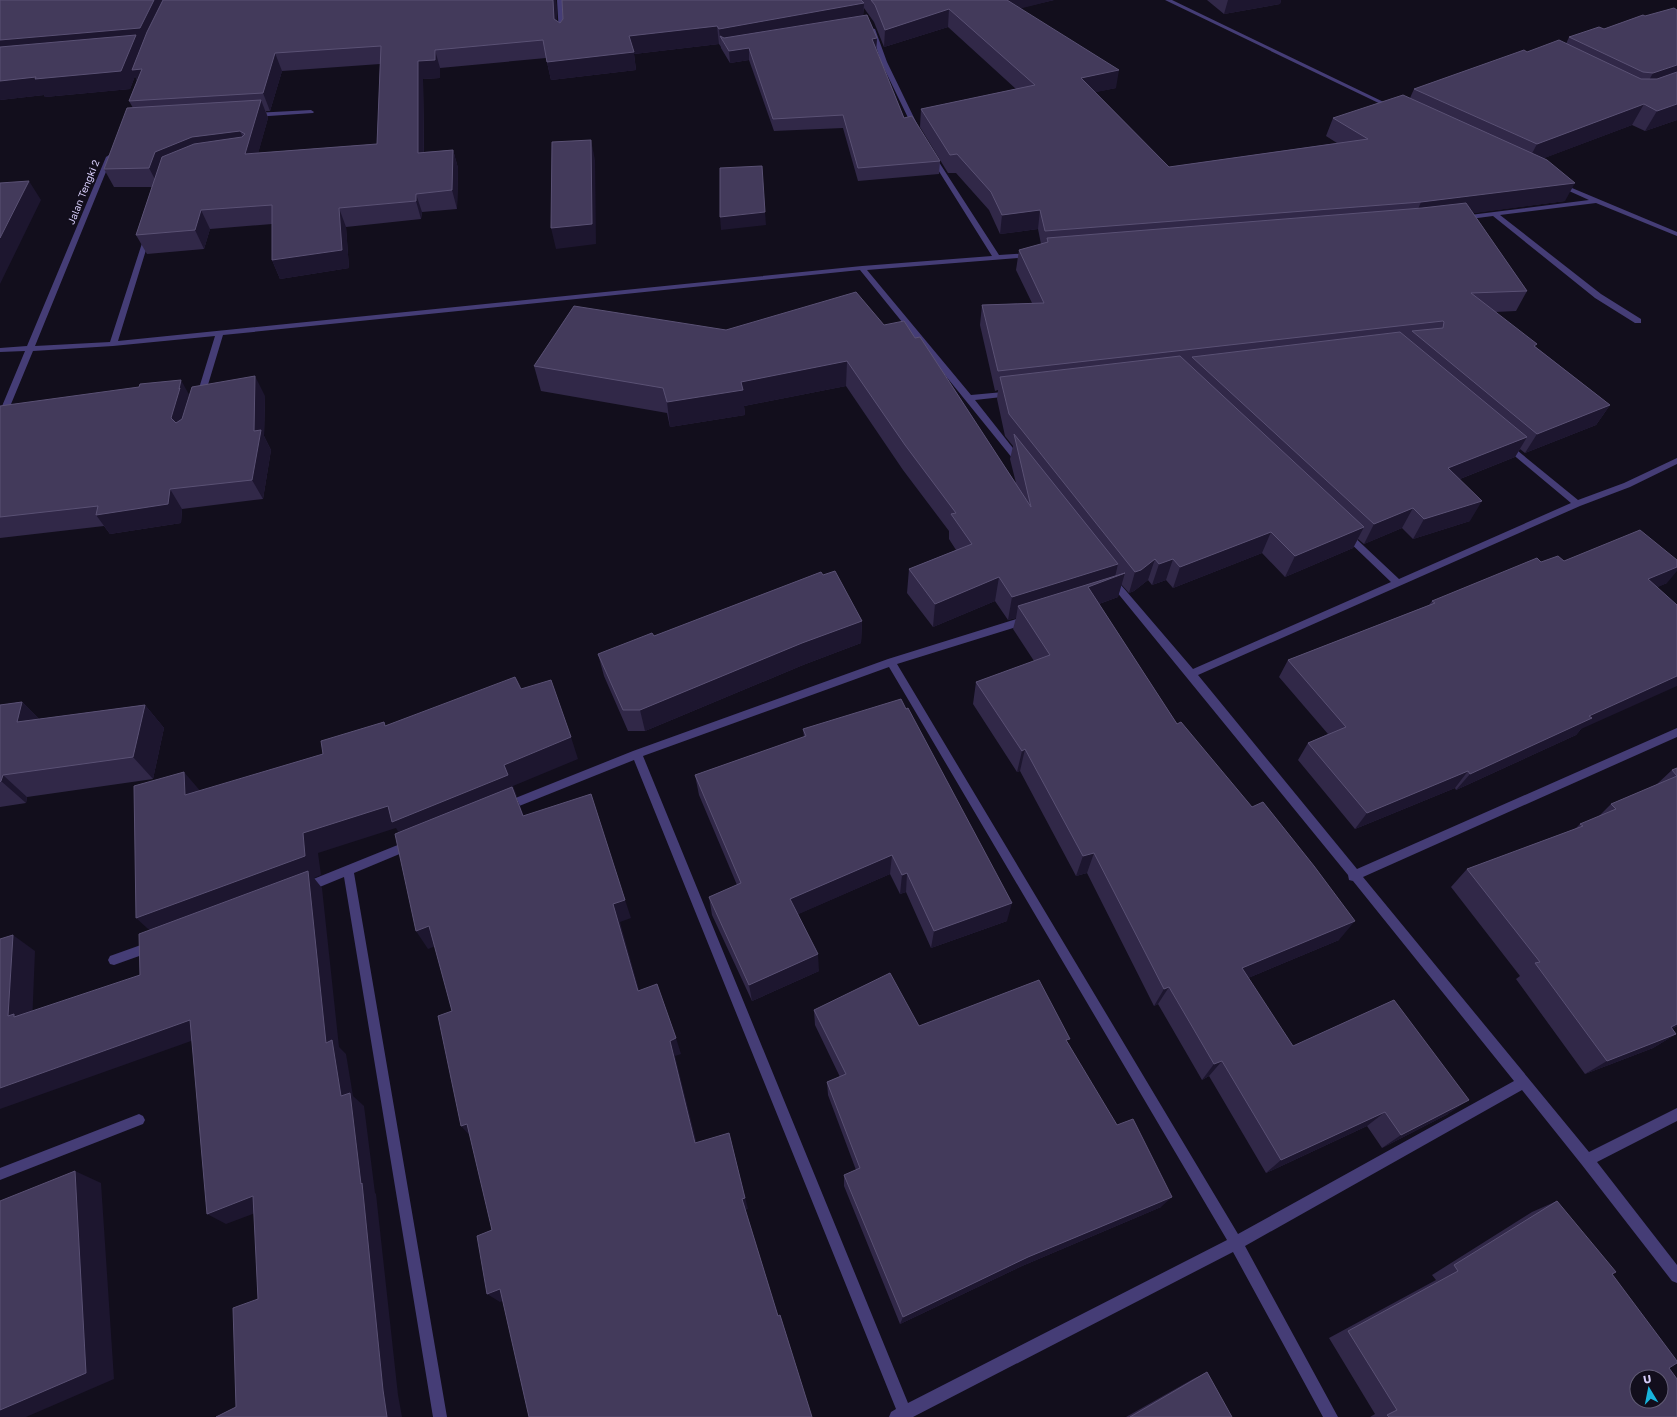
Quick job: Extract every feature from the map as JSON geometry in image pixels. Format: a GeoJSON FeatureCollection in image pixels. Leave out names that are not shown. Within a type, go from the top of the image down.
{"type":"FeatureCollection","features":[{"type":"Feature","properties":{"kind":"street"},"geometry":{"type":"LineString","coordinates":[[560,0],[562,37]]}},
{"type":"Feature","properties":{"kind":"street"},"geometry":{"type":"LineString","coordinates":[[1168,0],[1400,112]]}},
{"type":"Feature","properties":{"kind":"street"},"geometry":{"type":"LineString","coordinates":[[870,23],[884,62],[921,137]]}},
{"type":"Feature","properties":{"kind":"street"},"geometry":{"type":"LineString","coordinates":[[1386,105],[1393,103]]}},
{"type":"Feature","properties":{"kind":"street"},"geometry":{"type":"LineString","coordinates":[[248,116],[311,112]]}},
{"type":"Feature","properties":{"kind":"street"},"geometry":{"type":"LineString","coordinates":[[928,149],[997,258]]}},
{"type":"Feature","properties":{"kind":"street","name":"Jalan Tengki 2"},"geometry":{"type":"LineString","coordinates":[[0,421],[110,152]]}},
{"type":"Feature","properties":{"kind":"street"},"geometry":{"type":"LineString","coordinates":[[1553,181],[1677,234]]}},
{"type":"Feature","properties":{"kind":"street"},"geometry":{"type":"LineString","coordinates":[[1450,219],[1597,201]]}},
{"type":"Feature","properties":{"kind":"street"},"geometry":{"type":"LineString","coordinates":[[1494,214],[1598,296],[1638,321]]}},
{"type":"Feature","properties":{"kind":"street"},"geometry":{"type":"LineString","coordinates":[[113,344],[150,227]]}},
{"type":"Feature","properties":{"kind":"street"},"geometry":{"type":"LineString","coordinates":[[0,350],[30,347],[113,344],[862,268],[1037,255]]}},
{"type":"Feature","properties":{"kind":"street"},"geometry":{"type":"LineString","coordinates":[[862,268],[1028,472]]}},
{"type":"Feature","properties":{"kind":"street"},"geometry":{"type":"LineString","coordinates":[[197,408],[220,333]]}},
{"type":"Feature","properties":{"kind":"street"},"geometry":{"type":"LineString","coordinates":[[969,398],[1023,392]]}},
{"type":"Feature","properties":{"kind":"street"},"geometry":{"type":"LineString","coordinates":[[1500,439],[1577,504]]}},
{"type":"Feature","properties":{"kind":"street"},"geometry":{"type":"LineString","coordinates":[[1191,674],[1577,504],[1627,485],[1677,460]]}},
{"type":"Feature","properties":{"kind":"street"},"geometry":{"type":"LineString","coordinates":[[1341,529],[1398,583]]}},
{"type":"Feature","properties":{"kind":"street"},"geometry":{"type":"LineString","coordinates":[[1105,572],[1116,592],[1191,674],[1353,876],[1587,1160],[1677,1276]]}},
{"type":"Feature","properties":{"kind":"street"},"geometry":{"type":"LineString","coordinates":[[500,809],[637,754],[891,662],[1036,617]]}},
{"type":"Feature","properties":{"kind":"street"},"geometry":{"type":"LineString","coordinates":[[891,662],[1236,1243],[1331,1417]]}},
{"type":"Feature","properties":{"kind":"street"},"geometry":{"type":"LineString","coordinates":[[1353,876],[1677,732]]}},
{"type":"Feature","properties":{"kind":"street"},"geometry":{"type":"LineString","coordinates":[[637,754],[902,1415],[1236,1243],[1524,1082]]}},
{"type":"Feature","properties":{"kind":"street"},"geometry":{"type":"LineString","coordinates":[[297,891],[420,840]]}},
{"type":"Feature","properties":{"kind":"street"},"geometry":{"type":"LineString","coordinates":[[348,871],[440,1417]]}},
{"type":"Feature","properties":{"kind":"street"},"geometry":{"type":"LineString","coordinates":[[114,960],[163,942]]}},
{"type":"Feature","properties":{"kind":"street"},"geometry":{"type":"LineString","coordinates":[[1587,1160],[1677,1114]]}},
{"type":"Feature","properties":{"kind":"street"},"geometry":{"type":"LineString","coordinates":[[0,1174],[139,1120]]}},
{"type":"Feature","properties":{"kind":"building"},"geometry":{"type":"Polygon","coordinates":[[[0,0],[154,0],[140,28],[0,40],[0,0]]]}},
{"type":"Feature","properties":{"kind":"building"},"geometry":{"type":"Polygon","coordinates":[[[163,0],[553,0],[554,19],[560,23],[563,19],[562,0],[861,0],[864,3],[719,29],[717,26],[629,36],[634,52],[547,62],[543,40],[435,50],[435,60],[418,61],[418,153],[453,150],[452,190],[416,194],[416,201],[339,208],[342,250],[272,260],[272,205],[201,210],[195,230],[136,235],[162,157],[194,144],[242,137],[245,134],[240,131],[192,137],[155,152],[149,168],[104,169],[127,108],[261,100],[245,154],[377,144],[381,46],[275,53],[263,93],[129,101],[142,69],[132,70],[147,32],[163,0]]]}},
{"type":"Feature","properties":{"kind":"building"},"geometry":{"type":"Polygon","coordinates":[[[871,0],[1007,0],[1119,70],[1081,78],[1169,167],[1368,139],[1333,118],[1403,95],[1547,160],[1575,183],[1421,202],[1045,231],[1040,210],[1002,215],[991,192],[957,154],[950,155],[921,109],[1035,85],[949,9],[885,30],[875,5],[871,0]]]}},
{"type":"Feature","properties":{"kind":"building"},"geometry":{"type":"Polygon","coordinates":[[[1674,8],[1677,10],[1677,65],[1653,73],[1643,72],[1569,37],[1599,27],[1604,29],[1643,15],[1645,16],[1674,8]]]}},
{"type":"Feature","properties":{"kind":"building"},"geometry":{"type":"Polygon","coordinates":[[[867,15],[877,38],[872,39],[904,118],[912,116],[940,161],[858,168],[843,115],[773,119],[749,48],[729,51],[720,36],[724,38],[867,15]]]}},
{"type":"Feature","properties":{"kind":"building"},"geometry":{"type":"Polygon","coordinates":[[[136,35],[121,71],[0,81],[0,47],[136,35]]]}},
{"type":"Feature","properties":{"kind":"building"},"geometry":{"type":"Polygon","coordinates":[[[1559,40],[1641,79],[1657,79],[1677,72],[1677,104],[1657,111],[1644,104],[1537,144],[1414,89],[1524,50],[1527,52],[1559,40]]]}},
{"type":"Feature","properties":{"kind":"building"},"geometry":{"type":"Polygon","coordinates":[[[591,140],[592,224],[551,228],[552,142],[591,140]]]}},
{"type":"Feature","properties":{"kind":"building"},"geometry":{"type":"Polygon","coordinates":[[[762,166],[765,212],[720,217],[720,168],[762,166]]]}},
{"type":"Feature","properties":{"kind":"building"},"geometry":{"type":"Polygon","coordinates":[[[29,181],[0,238],[0,183],[29,181]]]}},
{"type":"Feature","properties":{"kind":"building"},"geometry":{"type":"Polygon","coordinates":[[[1466,203],[1527,291],[1471,293],[1537,344],[1534,346],[1610,405],[1537,434],[1412,331],[1443,328],[1443,321],[998,371],[982,305],[1044,303],[1019,250],[1048,242],[1047,238],[1422,208],[1466,203]]]}},
{"type":"Feature","properties":{"kind":"building"},"geometry":{"type":"Polygon","coordinates":[[[856,292],[884,325],[904,321],[915,338],[920,337],[1031,507],[1014,434],[1118,564],[1012,597],[999,577],[935,604],[909,569],[972,544],[951,514],[956,513],[905,445],[847,361],[741,382],[743,390],[667,402],[663,388],[534,366],[574,306],[726,330],[856,292]]]}},
{"type":"Feature","properties":{"kind":"building"},"geometry":{"type":"Polygon","coordinates":[[[1400,332],[1527,437],[1448,468],[1482,501],[1424,519],[1413,508],[1374,524],[1192,357],[1400,332]]]}},
{"type":"Feature","properties":{"kind":"building"},"geometry":{"type":"Polygon","coordinates":[[[1180,356],[1364,527],[1295,556],[1271,532],[1180,567],[1173,559],[1159,564],[1155,559],[1141,570],[1135,572],[1009,414],[1000,377],[1180,356]]]}},
{"type":"Feature","properties":{"kind":"building"},"geometry":{"type":"Polygon","coordinates":[[[255,376],[254,431],[261,430],[252,480],[170,489],[168,504],[96,515],[98,506],[0,517],[0,406],[139,387],[140,384],[181,380],[171,418],[176,423],[182,419],[192,387],[255,376]]]}},
{"type":"Feature","properties":{"kind":"building"},"geometry":{"type":"Polygon","coordinates":[[[1640,530],[1677,560],[1677,567],[1648,579],[1677,605],[1677,676],[1589,716],[1592,718],[1470,774],[1468,771],[1367,813],[1308,743],[1346,727],[1288,660],[1435,603],[1432,601],[1537,558],[1541,562],[1558,556],[1564,561],[1640,530]]]}},
{"type":"Feature","properties":{"kind":"building"},"geometry":{"type":"Polygon","coordinates":[[[835,571],[862,621],[802,643],[640,710],[623,710],[598,654],[652,633],[654,636],[821,572],[823,575],[835,571]]]}},
{"type":"Feature","properties":{"kind":"building"},"geometry":{"type":"Polygon","coordinates":[[[1125,573],[1088,587],[1177,724],[1181,722],[1252,807],[1263,802],[1314,866],[1355,921],[1242,968],[1293,1046],[1394,1000],[1469,1100],[1401,1135],[1385,1112],[1281,1160],[1222,1061],[1214,1064],[1169,987],[1164,989],[1094,853],[1083,856],[1025,749],[1022,751],[976,682],[1050,655],[1018,606],[1125,573]]]}},
{"type":"Feature","properties":{"kind":"building"},"geometry":{"type":"Polygon","coordinates":[[[515,677],[521,689],[551,680],[571,737],[504,765],[508,775],[392,822],[388,806],[303,833],[305,856],[136,918],[134,786],[184,772],[185,795],[323,754],[321,741],[384,722],[385,726],[515,677]]]}},
{"type":"Feature","properties":{"kind":"building"},"geometry":{"type":"Polygon","coordinates":[[[901,699],[906,709],[908,708],[1012,903],[934,931],[907,873],[902,875],[892,855],[790,899],[818,954],[749,985],[709,897],[741,883],[695,775],[806,736],[803,729],[901,699]]]}},
{"type":"Feature","properties":{"kind":"building"},"geometry":{"type":"Polygon","coordinates":[[[22,702],[17,722],[145,705],[133,757],[3,775],[0,782],[0,705],[22,702]]]}},
{"type":"Feature","properties":{"kind":"building"},"geometry":{"type":"Polygon","coordinates":[[[1677,768],[1677,776],[1672,770],[1677,768]]]}},
{"type":"Feature","properties":{"kind":"building"},"geometry":{"type":"Polygon","coordinates":[[[1677,776],[1677,1024],[1671,1027],[1676,1034],[1607,1061],[1535,963],[1540,962],[1467,869],[1583,826],[1580,824],[1616,809],[1611,804],[1677,776]]]}},
{"type":"Feature","properties":{"kind":"building"},"geometry":{"type":"Polygon","coordinates":[[[512,787],[523,816],[591,794],[625,900],[613,904],[638,991],[657,984],[676,1038],[670,1041],[695,1143],[729,1133],[745,1198],[742,1199],[778,1316],[780,1315],[812,1417],[529,1417],[500,1289],[487,1294],[477,1236],[492,1230],[467,1124],[461,1126],[438,1016],[452,1011],[429,926],[416,931],[395,834],[512,787]]]}},
{"type":"Feature","properties":{"kind":"building"},"geometry":{"type":"Polygon","coordinates":[[[308,871],[326,1043],[332,1040],[341,1096],[350,1093],[361,1184],[362,1183],[387,1417],[216,1417],[236,1407],[233,1308],[258,1299],[253,1196],[207,1214],[190,1020],[0,1088],[0,939],[13,935],[8,1016],[14,1014],[14,1017],[140,975],[139,934],[308,871]]]}},
{"type":"Feature","properties":{"kind":"building"},"geometry":{"type":"Polygon","coordinates":[[[890,973],[919,1026],[1039,980],[1070,1039],[1066,1040],[1117,1125],[1133,1119],[1172,1197],[1028,1257],[903,1317],[844,1175],[860,1168],[827,1082],[846,1074],[814,1010],[890,973]]]}},
{"type":"Feature","properties":{"kind":"building"},"geometry":{"type":"Polygon","coordinates":[[[75,1171],[86,1373],[0,1410],[0,1201],[75,1171]]]}},
{"type":"Feature","properties":{"kind":"building"},"geometry":{"type":"Polygon","coordinates":[[[1557,1201],[1616,1272],[1612,1274],[1677,1361],[1677,1363],[1669,1368],[1677,1379],[1677,1417],[1389,1417],[1387,1415],[1397,1410],[1348,1331],[1458,1271],[1454,1265],[1557,1201]]]}},
{"type":"Feature","properties":{"kind":"building"},"geometry":{"type":"Polygon","coordinates":[[[1207,1372],[1232,1417],[1130,1417],[1207,1372]]]}}]}
